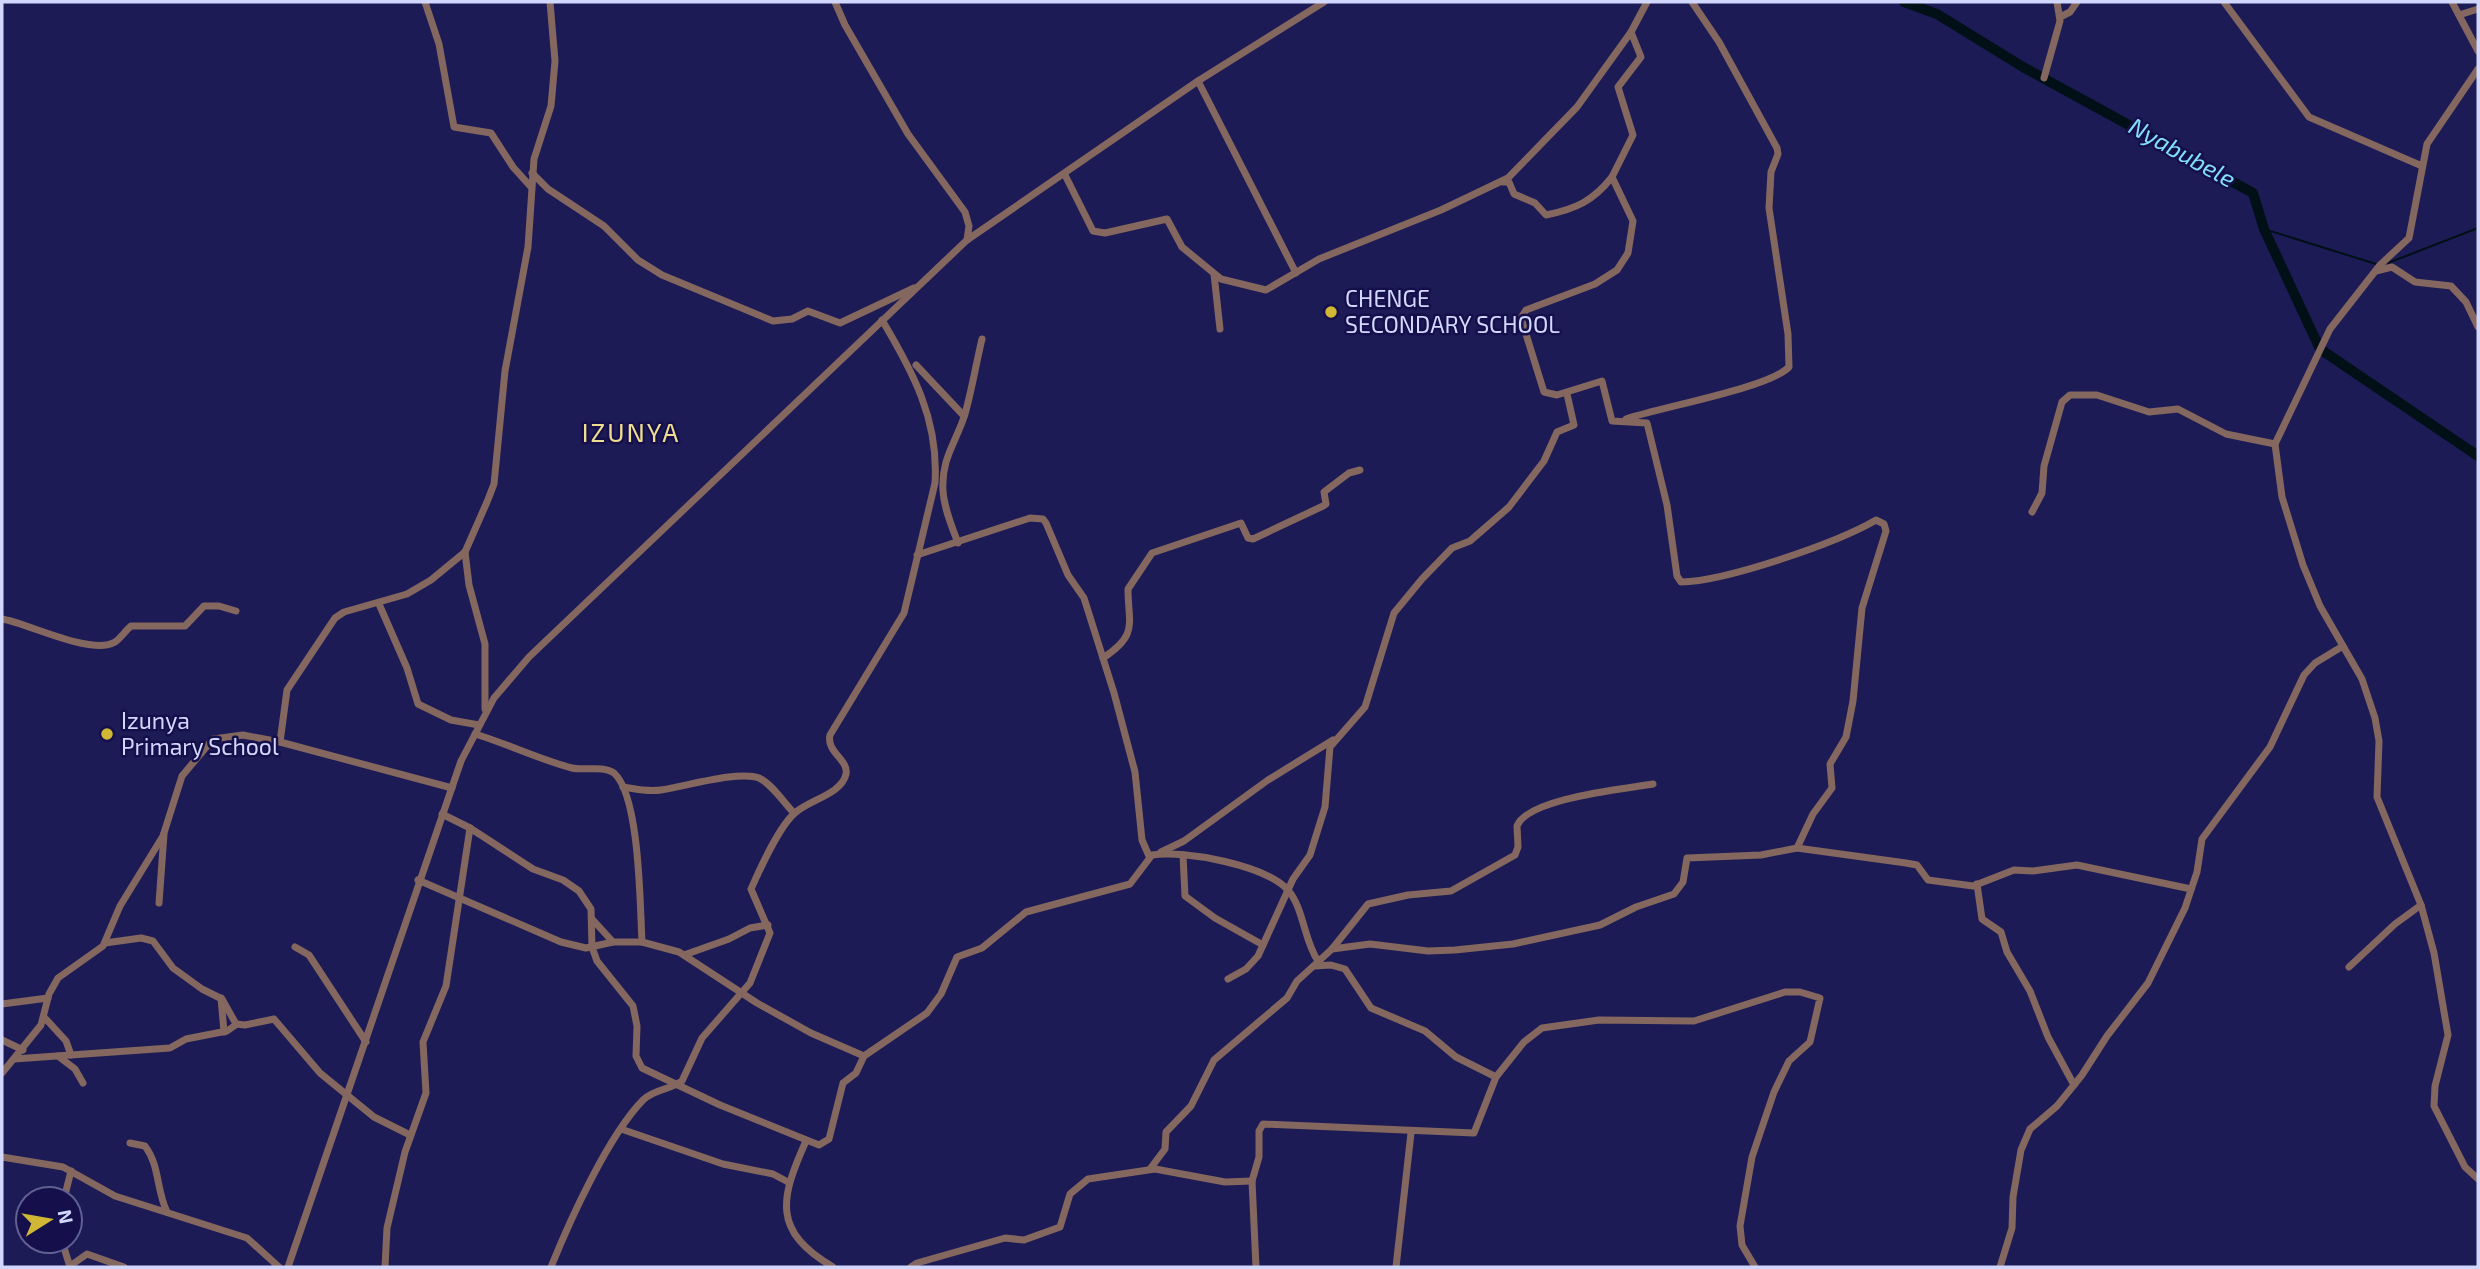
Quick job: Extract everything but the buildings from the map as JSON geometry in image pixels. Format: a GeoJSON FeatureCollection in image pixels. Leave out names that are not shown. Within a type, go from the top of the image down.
{"type":"FeatureCollection","features":[{"type":"Feature","properties":{"kind":"street"},"geometry":{"type":"LineString","coordinates":[[425,2],[437,36],[454,127],[491,133],[513,167],[531,188]]}},
{"type":"Feature","properties":{"kind":"street"},"geometry":{"type":"LineString","coordinates":[[280,742],[285,694],[324,631],[344,612],[379,604],[419,588],[465,552],[494,484],[505,371],[528,247],[532,173],[551,106],[555,61],[550,2]]}},
{"type":"Feature","properties":{"kind":"street"},"geometry":{"type":"LineString","coordinates":[[835,2],[845,25],[908,134],[965,212],[969,226],[967,240]]}},
{"type":"Feature","properties":{"kind":"street"},"geometry":{"type":"LineString","coordinates":[[288,1267],[366,1042],[418,880],[452,788],[479,725],[494,698],[529,657],[967,240],[1198,81],[1324,2]]}},
{"type":"Feature","properties":{"kind":"street"},"geometry":{"type":"LineString","coordinates":[[1065,175],[1093,231],[1105,233],[1167,219],[1181,247],[1214,273],[1231,284],[1266,290],[1319,260],[1502,182],[1521,167],[1577,107],[1632,32],[1647,2]]}},
{"type":"Feature","properties":{"kind":"street"},"geometry":{"type":"LineString","coordinates":[[1616,422],[1780,376],[1788,367],[1791,351],[1769,208],[1771,172],[1778,154],[1777,148],[1719,42],[1692,2]]}},
{"type":"Feature","properties":{"kind":"street"},"geometry":{"type":"LineString","coordinates":[[2044,78],[2060,17],[2057,2]]}},
{"type":"Feature","properties":{"kind":"street"},"geometry":{"type":"LineString","coordinates":[[2060,17],[2070,12],[2077,2]]}},
{"type":"Feature","properties":{"kind":"street"},"geometry":{"type":"LineString","coordinates":[[2224,2],[2309,117],[2422,166]]}},
{"type":"Feature","properties":{"kind":"street"},"geometry":{"type":"LineString","coordinates":[[2452,2],[2478,51]]}},
{"type":"Feature","properties":{"kind":"street"},"geometry":{"type":"LineString","coordinates":[[2459,15],[2478,9]]}},
{"type":"Feature","properties":{"kind":"street"},"geometry":{"type":"LineString","coordinates":[[1502,182],[1507,181],[1514,194],[1535,203],[1546,215],[1566,212],[1592,199],[1612,177],[1633,135],[1618,88],[1642,57],[1632,32]]}},
{"type":"Feature","properties":{"kind":"street"},"geometry":{"type":"LineString","coordinates":[[2478,69],[2431,136],[2422,166],[2410,238],[2375,271],[2330,329],[2275,444],[2288,522],[2320,606],[2362,679],[2379,731],[2377,797],[2421,905],[2434,953],[2448,1035],[2435,1086],[2434,1106],[2465,1167],[2478,1179]]}},
{"type":"Feature","properties":{"kind":"street"},"geometry":{"type":"LineString","coordinates":[[1198,81],[1296,273]]}},
{"type":"Feature","properties":{"kind":"street"},"geometry":{"type":"LineString","coordinates":[[532,173],[548,189],[604,226],[647,267],[716,300],[773,321],[792,320],[808,311],[840,323],[922,283]]}},
{"type":"Feature","properties":{"kind":"street"},"geometry":{"type":"LineString","coordinates":[[1612,177],[1633,221],[1628,253],[1617,270],[1595,284],[1522,313],[1525,332],[1544,391],[1551,395],[1567,394],[1602,381],[1610,417],[1616,422],[1644,421],[1648,426],[1667,505],[1677,576],[1681,582],[1752,567],[1833,541],[1876,520],[1882,522],[1885,527],[1862,608],[1853,701],[1846,737],[1830,764],[1832,788],[1813,814],[1797,848]]}},
{"type":"Feature","properties":{"kind":"street"},"geometry":{"type":"LineString","coordinates":[[2375,271],[2392,268],[2415,282],[2451,286],[2466,302],[2478,327]]}},
{"type":"Feature","properties":{"kind":"street"},"geometry":{"type":"LineString","coordinates":[[1214,273],[1220,329]]}},
{"type":"Feature","properties":{"kind":"street"},"geometry":{"type":"LineString","coordinates":[[553,1267],[565,1231],[621,1129],[652,1093],[678,1083],[685,1076],[702,1038],[743,994],[769,939],[768,925],[751,889],[794,813],[836,789],[846,776],[846,769],[829,745],[830,735],[899,625],[907,606],[935,483],[934,442],[911,367],[882,320]]}},
{"type":"Feature","properties":{"kind":"street"},"geometry":{"type":"LineString","coordinates":[[958,543],[945,502],[945,456],[964,416],[982,339]]}},
{"type":"Feature","properties":{"kind":"street"},"geometry":{"type":"LineString","coordinates":[[916,365],[964,416]]}},
{"type":"Feature","properties":{"kind":"street"},"geometry":{"type":"LineString","coordinates":[[442,814],[471,828],[533,869],[573,885],[590,907],[592,947],[597,961],[617,982],[633,1006],[636,1015],[636,1056],[642,1068],[678,1083],[696,1094],[819,1145],[830,1139],[843,1083],[856,1073],[864,1056],[926,1013],[941,994],[959,955],[982,948],[1026,912],[1130,884],[1153,855],[1184,841],[1268,780],[1333,740],[1360,717],[1388,627],[1402,602],[1452,548],[1470,541],[1504,512],[1544,461],[1558,432],[1574,425],[1567,394]]}},
{"type":"Feature","properties":{"kind":"street"},"geometry":{"type":"LineString","coordinates":[[2032,512],[2042,494],[2044,466],[2063,402],[2070,395],[2097,395],[2149,412],[2178,409],[2226,434],[2275,444]]}},
{"type":"Feature","properties":{"kind":"street"},"geometry":{"type":"LineString","coordinates":[[1103,658],[1115,649],[1130,627],[1132,615],[1128,590],[1152,552],[1241,523],[1248,538],[1253,539],[1323,506],[1326,504],[1324,492],[1349,473],[1360,470]]}},
{"type":"Feature","properties":{"kind":"street"},"geometry":{"type":"LineString","coordinates":[[917,555],[1030,518],[1043,519],[1068,575],[1084,598],[1135,772],[1142,840],[1153,855]]}},
{"type":"Feature","properties":{"kind":"street"},"geometry":{"type":"LineString","coordinates":[[465,552],[469,585],[485,644],[488,674],[485,713]]}},
{"type":"Feature","properties":{"kind":"street"},"geometry":{"type":"LineString","coordinates":[[379,604],[407,668],[418,704],[451,720],[479,725]]}},
{"type":"Feature","properties":{"kind":"street"},"geometry":{"type":"LineString","coordinates":[[2,619],[24,624],[44,634],[103,645],[116,641],[131,626],[185,626],[204,606],[219,606],[236,611]]}},
{"type":"Feature","properties":{"kind":"street"},"geometry":{"type":"LineString","coordinates":[[2000,1267],[2012,1228],[2013,1197],[2021,1150],[2030,1129],[2057,1106],[2074,1085],[2148,983],[2185,908],[2202,839],[2270,747],[2295,688],[2309,668],[2343,646]]}},
{"type":"Feature","properties":{"kind":"street"},"geometry":{"type":"LineString","coordinates":[[475,734],[573,768],[607,770],[614,774],[623,787],[636,849],[642,942]]}},
{"type":"Feature","properties":{"kind":"street"},"geometry":{"type":"LineString","coordinates":[[159,904],[164,833],[182,776],[213,739],[243,735],[280,742],[367,768],[452,788]]}},
{"type":"Feature","properties":{"kind":"street"},"geometry":{"type":"LineString","coordinates":[[1228,979],[1250,965],[1263,945],[1298,871],[1310,855],[1325,807],[1328,757],[1333,740]]}},
{"type":"Feature","properties":{"kind":"street"},"geometry":{"type":"LineString","coordinates":[[623,787],[639,791],[659,790],[701,781],[755,777],[767,783],[794,813]]}},
{"type":"Feature","properties":{"kind":"street"},"geometry":{"type":"LineString","coordinates":[[1150,1169],[1165,1149],[1166,1132],[1191,1106],[1214,1060],[1280,1004],[1297,981],[1332,949],[1368,904],[1408,895],[1451,891],[1510,860],[1518,850],[1518,822],[1559,802],[1653,785]]}},
{"type":"Feature","properties":{"kind":"street"},"geometry":{"type":"LineString","coordinates":[[385,1267],[387,1228],[410,1135],[426,1093],[424,1042],[446,986],[471,828]]}},
{"type":"Feature","properties":{"kind":"street"},"geometry":{"type":"LineString","coordinates":[[105,943],[120,906],[164,833]]}},
{"type":"Feature","properties":{"kind":"street"},"geometry":{"type":"LineString","coordinates":[[1332,949],[1370,944],[1428,951],[1455,950],[1513,944],[1576,931],[1605,924],[1636,907],[1669,898],[1683,882],[1687,858],[1761,855],[1797,848],[1917,865],[1928,880],[1962,887],[2014,870],[2033,872],[2077,865],[2191,889]]}},
{"type":"Feature","properties":{"kind":"street"},"geometry":{"type":"LineString","coordinates":[[1153,855],[1183,855],[1215,860],[1271,878],[1289,891],[1316,963]]}},
{"type":"Feature","properties":{"kind":"street"},"geometry":{"type":"LineString","coordinates":[[1183,855],[1185,896],[1215,918],[1263,945]]}},
{"type":"Feature","properties":{"kind":"street"},"geometry":{"type":"LineString","coordinates":[[418,880],[561,942],[592,947],[613,942],[642,942],[684,955],[743,994],[811,1033],[864,1056]]}},
{"type":"Feature","properties":{"kind":"street"},"geometry":{"type":"LineString","coordinates":[[1977,884],[1982,919],[2001,932],[2007,952],[2030,991],[2048,1037],[2074,1085]]}},
{"type":"Feature","properties":{"kind":"street"},"geometry":{"type":"LineString","coordinates":[[2349,968],[2395,924],[2421,905]]}},
{"type":"Feature","properties":{"kind":"street"},"geometry":{"type":"LineString","coordinates":[[592,919],[613,942]]}},
{"type":"Feature","properties":{"kind":"street"},"geometry":{"type":"LineString","coordinates":[[684,955],[729,939],[750,928],[768,925]]}},
{"type":"Feature","properties":{"kind":"street"},"geometry":{"type":"LineString","coordinates":[[2,1073],[41,1025],[48,998],[58,978],[105,943],[141,938],[153,941],[170,966],[202,989],[221,998],[237,1024]]}},
{"type":"Feature","properties":{"kind":"street"},"geometry":{"type":"LineString","coordinates":[[295,947],[309,955],[366,1042]]}},
{"type":"Feature","properties":{"kind":"street"},"geometry":{"type":"LineString","coordinates":[[1316,963],[1345,969],[1371,1009],[1425,1031],[1456,1057],[1496,1077]]}},
{"type":"Feature","properties":{"kind":"street"},"geometry":{"type":"LineString","coordinates":[[1256,1267],[1252,1181],[1259,1157],[1259,1131],[1265,1123],[1411,1133],[1474,1133],[1496,1077],[1524,1042],[1542,1028],[1556,1024],[1616,1019],[1694,1021],[1785,992],[1820,998],[1810,1042],[1789,1060],[1774,1092],[1752,1157],[1740,1226],[1742,1245],[1755,1267]]}},
{"type":"Feature","properties":{"kind":"street"},"geometry":{"type":"LineString","coordinates":[[2,1004],[48,998]]}},
{"type":"Feature","properties":{"kind":"street"},"geometry":{"type":"LineString","coordinates":[[221,998],[223,1032]]}},
{"type":"Feature","properties":{"kind":"street"},"geometry":{"type":"LineString","coordinates":[[44,1017],[66,1041],[71,1055]]}},
{"type":"Feature","properties":{"kind":"street"},"geometry":{"type":"LineString","coordinates":[[14,1059],[170,1048],[191,1037],[223,1032],[237,1024],[274,1019],[320,1073],[348,1093],[374,1117],[410,1135]]}},
{"type":"Feature","properties":{"kind":"street"},"geometry":{"type":"LineString","coordinates":[[2,1041],[23,1050]]}},
{"type":"Feature","properties":{"kind":"street"},"geometry":{"type":"LineString","coordinates":[[57,1056],[75,1069],[83,1083]]}},
{"type":"Feature","properties":{"kind":"street"},"geometry":{"type":"LineString","coordinates":[[621,1129],[723,1164],[773,1174],[788,1182]]}},
{"type":"Feature","properties":{"kind":"street"},"geometry":{"type":"LineString","coordinates":[[1396,1267],[1411,1133]]}},
{"type":"Feature","properties":{"kind":"street"},"geometry":{"type":"LineString","coordinates":[[806,1141],[788,1182],[788,1226],[800,1242],[833,1267]]}},
{"type":"Feature","properties":{"kind":"street"},"geometry":{"type":"LineString","coordinates":[[130,1143],[145,1146],[158,1167],[159,1196],[167,1212]]}},
{"type":"Feature","properties":{"kind":"street"},"geometry":{"type":"LineString","coordinates":[[2,1157],[53,1164],[115,1196],[252,1241],[279,1267]]}},
{"type":"Feature","properties":{"kind":"street"},"geometry":{"type":"LineString","coordinates":[[911,1267],[916,1262],[1005,1238],[1024,1240],[1060,1227],[1070,1194],[1086,1180],[1150,1169],[1225,1182],[1252,1181]]}},
{"type":"Feature","properties":{"kind":"street"},"geometry":{"type":"LineString","coordinates":[[68,1185],[71,1171]]}},
{"type":"Feature","properties":{"kind":"street"},"geometry":{"type":"LineString","coordinates":[[70,1267],[87,1254],[124,1267]]}},
{"type":"Feature","properties":{"kind":"waterway","name":"Nyabubele"},"geometry":{"type":"LineString","coordinates":[[1904,2],[1937,14],[2023,67],[2253,193],[2264,229],[2320,349],[2478,456]]}},
{"type":"Feature","properties":{"kind":"waterway"},"geometry":{"type":"LineString","coordinates":[[2388,263],[2478,228]]}},
{"type":"Feature","properties":{"kind":"waterway"},"geometry":{"type":"LineString","coordinates":[[2264,229],[2376,264]]}},
{"type":"Feature","properties":{"kind":"place","name":"CHENGE SECONDARY SCHOOL"},"geometry":{"type":"Point","coordinates":[1331,312]}},
{"type":"Feature","properties":{"kind":"place","name":"Izunya Primary School"},"geometry":{"type":"Point","coordinates":[107,734]}},
{"type":"Feature","properties":{"kind":"district","name":"IZUNYA"},"geometry":{"type":"Point","coordinates":[631,433]}}]}
